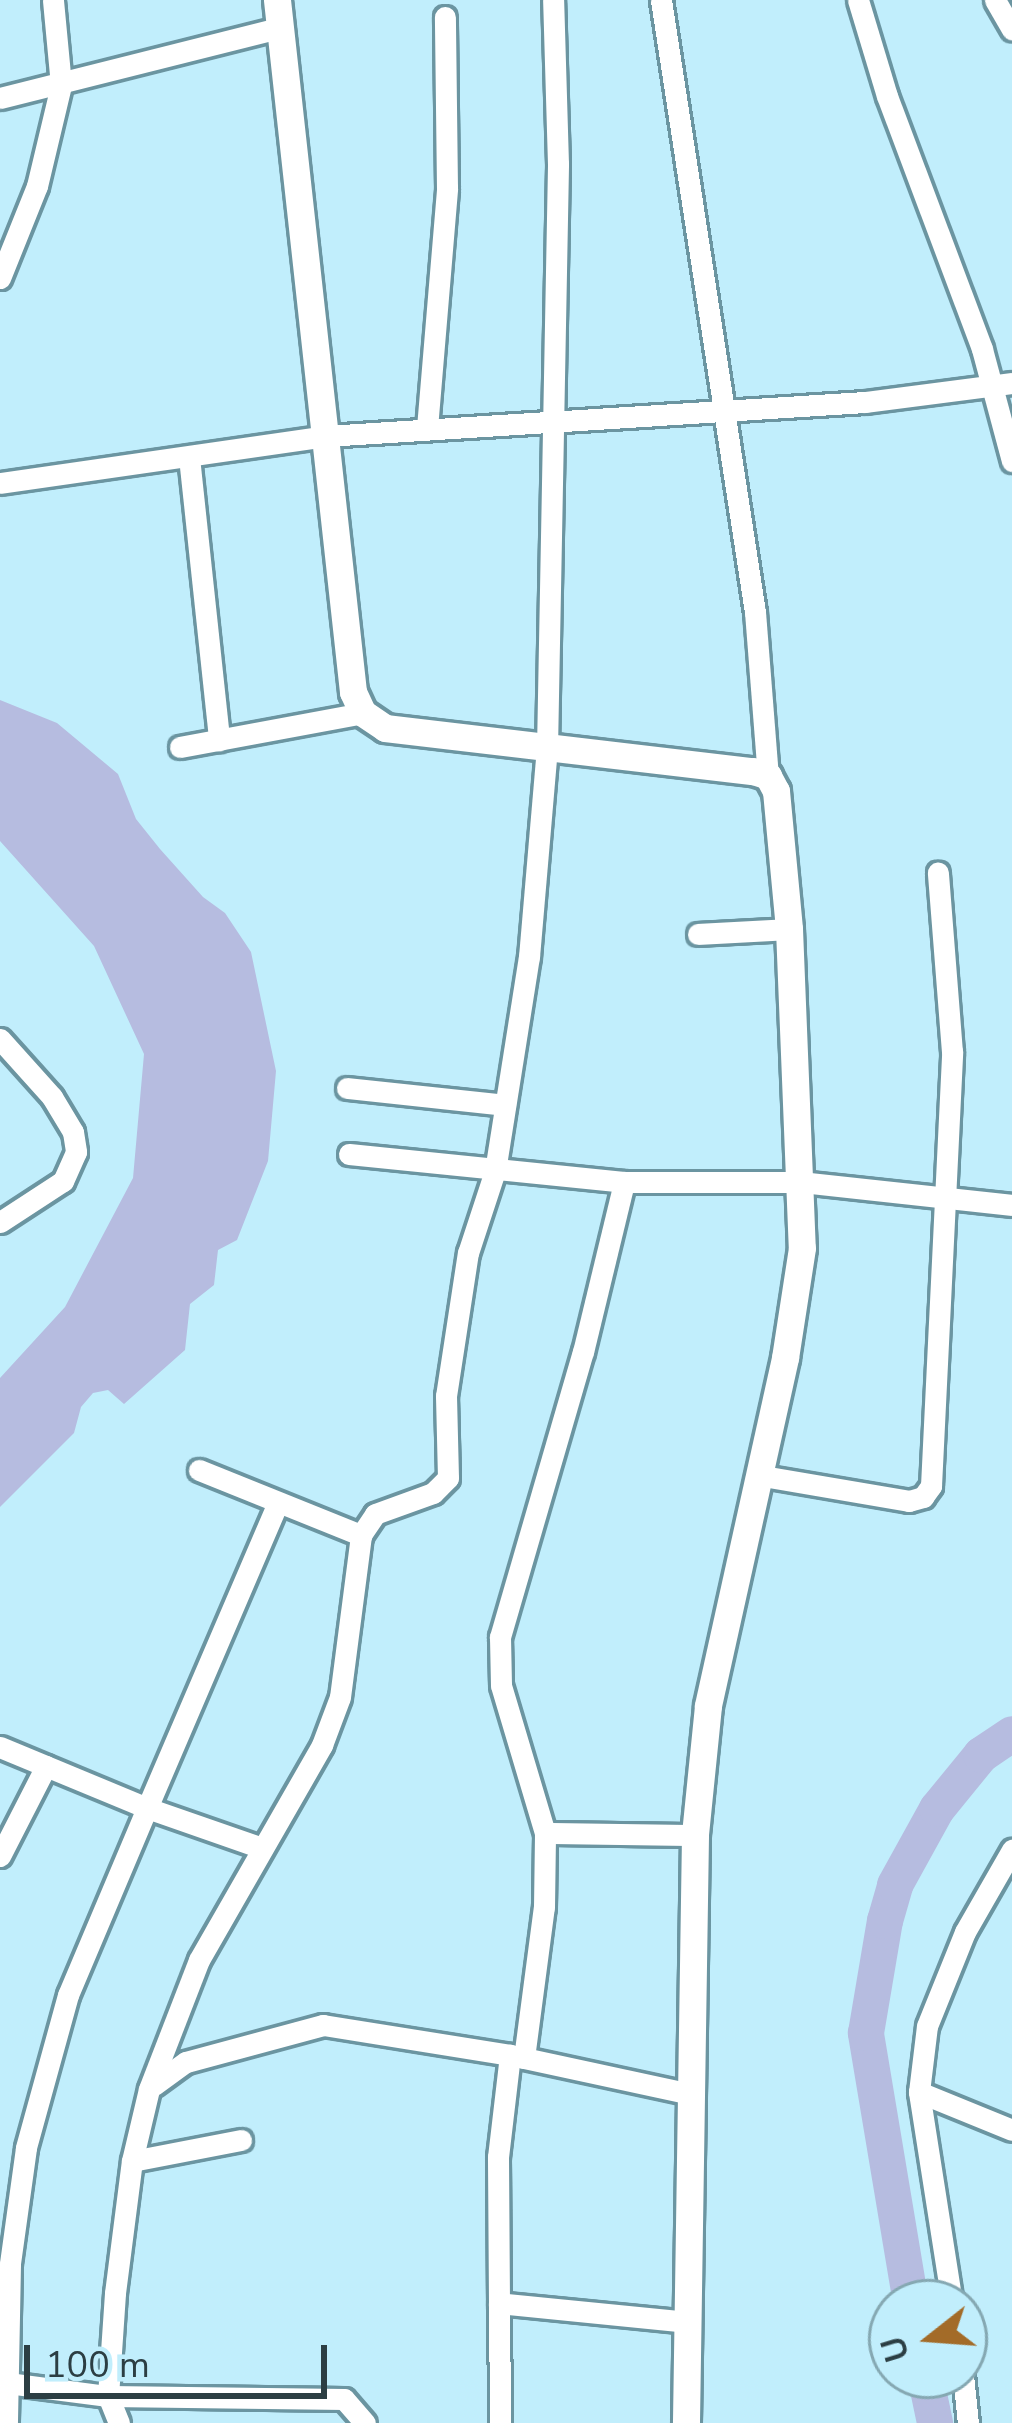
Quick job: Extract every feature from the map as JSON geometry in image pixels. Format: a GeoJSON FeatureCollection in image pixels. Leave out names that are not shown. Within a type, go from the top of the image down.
{"type":"FeatureCollection","features":[{"type":"Feature","properties":{"kind":"street"},"geometry":{"type":"LineString","coordinates":[[0,278],[37,186],[61,86],[53,0]]}},
{"type":"Feature","properties":{"kind":"street"},"geometry":{"type":"LineString","coordinates":[[118,2423],[108,2396],[132,2161],[149,2089],[199,1960],[322,1745],[340,1697],[361,1535],[375,1514],[433,1493],[448,1478],[446,1396],[464,1273],[495,1171],[530,957],[547,749],[558,164],[553,0]]}},
{"type":"Feature","properties":{"kind":"street"},"geometry":{"type":"LineString","coordinates":[[661,0],[727,412],[755,612],[768,776],[776,791],[789,929],[802,1248],[785,1358],[708,1706],[695,1835],[686,2423]]}},
{"type":"Feature","properties":{"kind":"street"},"geometry":{"type":"LineString","coordinates":[[858,0],[887,96],[1002,385],[1012,461]]}},
{"type":"Feature","properties":{"kind":"street"},"geometry":{"type":"LineString","coordinates":[[995,0],[1012,31]]}},
{"type":"Feature","properties":{"kind":"street"},"geometry":{"type":"LineString","coordinates":[[0,98],[61,86],[278,14],[353,692],[363,713],[386,728],[768,776]]}},
{"type":"Feature","properties":{"kind":"street"},"geometry":{"type":"LineString","coordinates":[[427,428],[448,188],[445,17]]}},
{"type":"Feature","properties":{"kind":"street"},"geometry":{"type":"LineString","coordinates":[[0,483],[326,436],[551,418],[727,412],[1002,385]]}},
{"type":"Feature","properties":{"kind":"street"},"geometry":{"type":"LineString","coordinates":[[189,457],[219,740]]}},
{"type":"Feature","properties":{"kind":"street"},"geometry":{"type":"LineString","coordinates":[[180,747],[363,713]]}},
{"type":"Feature","properties":{"kind":"street"},"geometry":{"type":"LineString","coordinates":[[757,1475],[909,1501],[923,1497],[931,1486],[932,1390],[952,1052],[938,873]]}},
{"type":"Feature","properties":{"kind":"street"},"geometry":{"type":"LineString","coordinates":[[698,934],[789,929]]}},
{"type":"Feature","properties":{"kind":"street"},"geometry":{"type":"LineString","coordinates":[[0,1039],[52,1097],[73,1132],[76,1152],[63,1181],[0,1222]]}},
{"type":"Feature","properties":{"kind":"street"},"geometry":{"type":"LineString","coordinates":[[347,1088],[505,1105]]}},
{"type":"Feature","properties":{"kind":"street"},"geometry":{"type":"LineString","coordinates":[[349,1154],[624,1182],[801,1182],[1012,1205]]}},
{"type":"Feature","properties":{"kind":"street"},"geometry":{"type":"LineString","coordinates":[[500,2423],[498,2157],[544,1907],[544,1833],[501,1685],[500,1637],[584,1352],[624,1182]]}},
{"type":"Feature","properties":{"kind":"street"},"geometry":{"type":"LineString","coordinates":[[200,1471],[361,1535]]}},
{"type":"Feature","properties":{"kind":"street"},"geometry":{"type":"LineString","coordinates":[[8,2423],[3,2382],[10,2264],[26,2148],[68,1995],[277,1504]]}},
{"type":"Feature","properties":{"kind":"street"},"geometry":{"type":"LineString","coordinates":[[0,1747],[147,1808],[262,1848]]}},
{"type":"Feature","properties":{"kind":"street"},"geometry":{"type":"LineString","coordinates":[[0,1856],[46,1766]]}},
{"type":"Feature","properties":{"kind":"street"},"geometry":{"type":"LineString","coordinates":[[544,1833],[695,1835]]}},
{"type":"Feature","properties":{"kind":"street"},"geometry":{"type":"LineString","coordinates":[[948,2279],[919,2092],[927,2026],[965,1932],[1012,1850]]}},
{"type":"Feature","properties":{"kind":"street"},"geometry":{"type":"LineString","coordinates":[[149,2089],[186,2062],[323,2025],[517,2056],[690,2094]]}},
{"type":"Feature","properties":{"kind":"street"},"geometry":{"type":"LineString","coordinates":[[919,2092],[1012,2130]]}},
{"type":"Feature","properties":{"kind":"street"},"geometry":{"type":"LineString","coordinates":[[132,2161],[241,2140]]}},
{"type":"Feature","properties":{"kind":"street"},"geometry":{"type":"LineString","coordinates":[[499,2303],[688,2322]]}},
{"type":"Feature","properties":{"kind":"street"},"geometry":{"type":"LineString","coordinates":[[3,2382],[108,2396],[344,2399],[365,2423]]}},
{"type":"Feature","properties":{"kind":"water"},"geometry":{"type":"Polygon","coordinates":[[[0,700],[57,723],[118,774],[136,819],[203,897],[225,913],[251,952],[276,1071],[268,1161],[237,1240],[218,1250],[214,1285],[190,1304],[185,1350],[124,1404],[108,1390],[93,1393],[81,1407],[74,1433],[0,1507],[0,1378],[65,1307],[133,1178],[144,1054],[94,946],[0,841],[0,700]]]}},
{"type":"Feature","properties":{"kind":"waterway"},"geometry":{"type":"LineString","coordinates":[[907,2279],[866,2033],[885,1921],[895,1885],[937,1809],[981,1755],[1012,1734]]}},
{"type":"Feature","properties":{"kind":"waterway"},"geometry":{"type":"LineString","coordinates":[[930,2399],[935,2423]]}}]}
